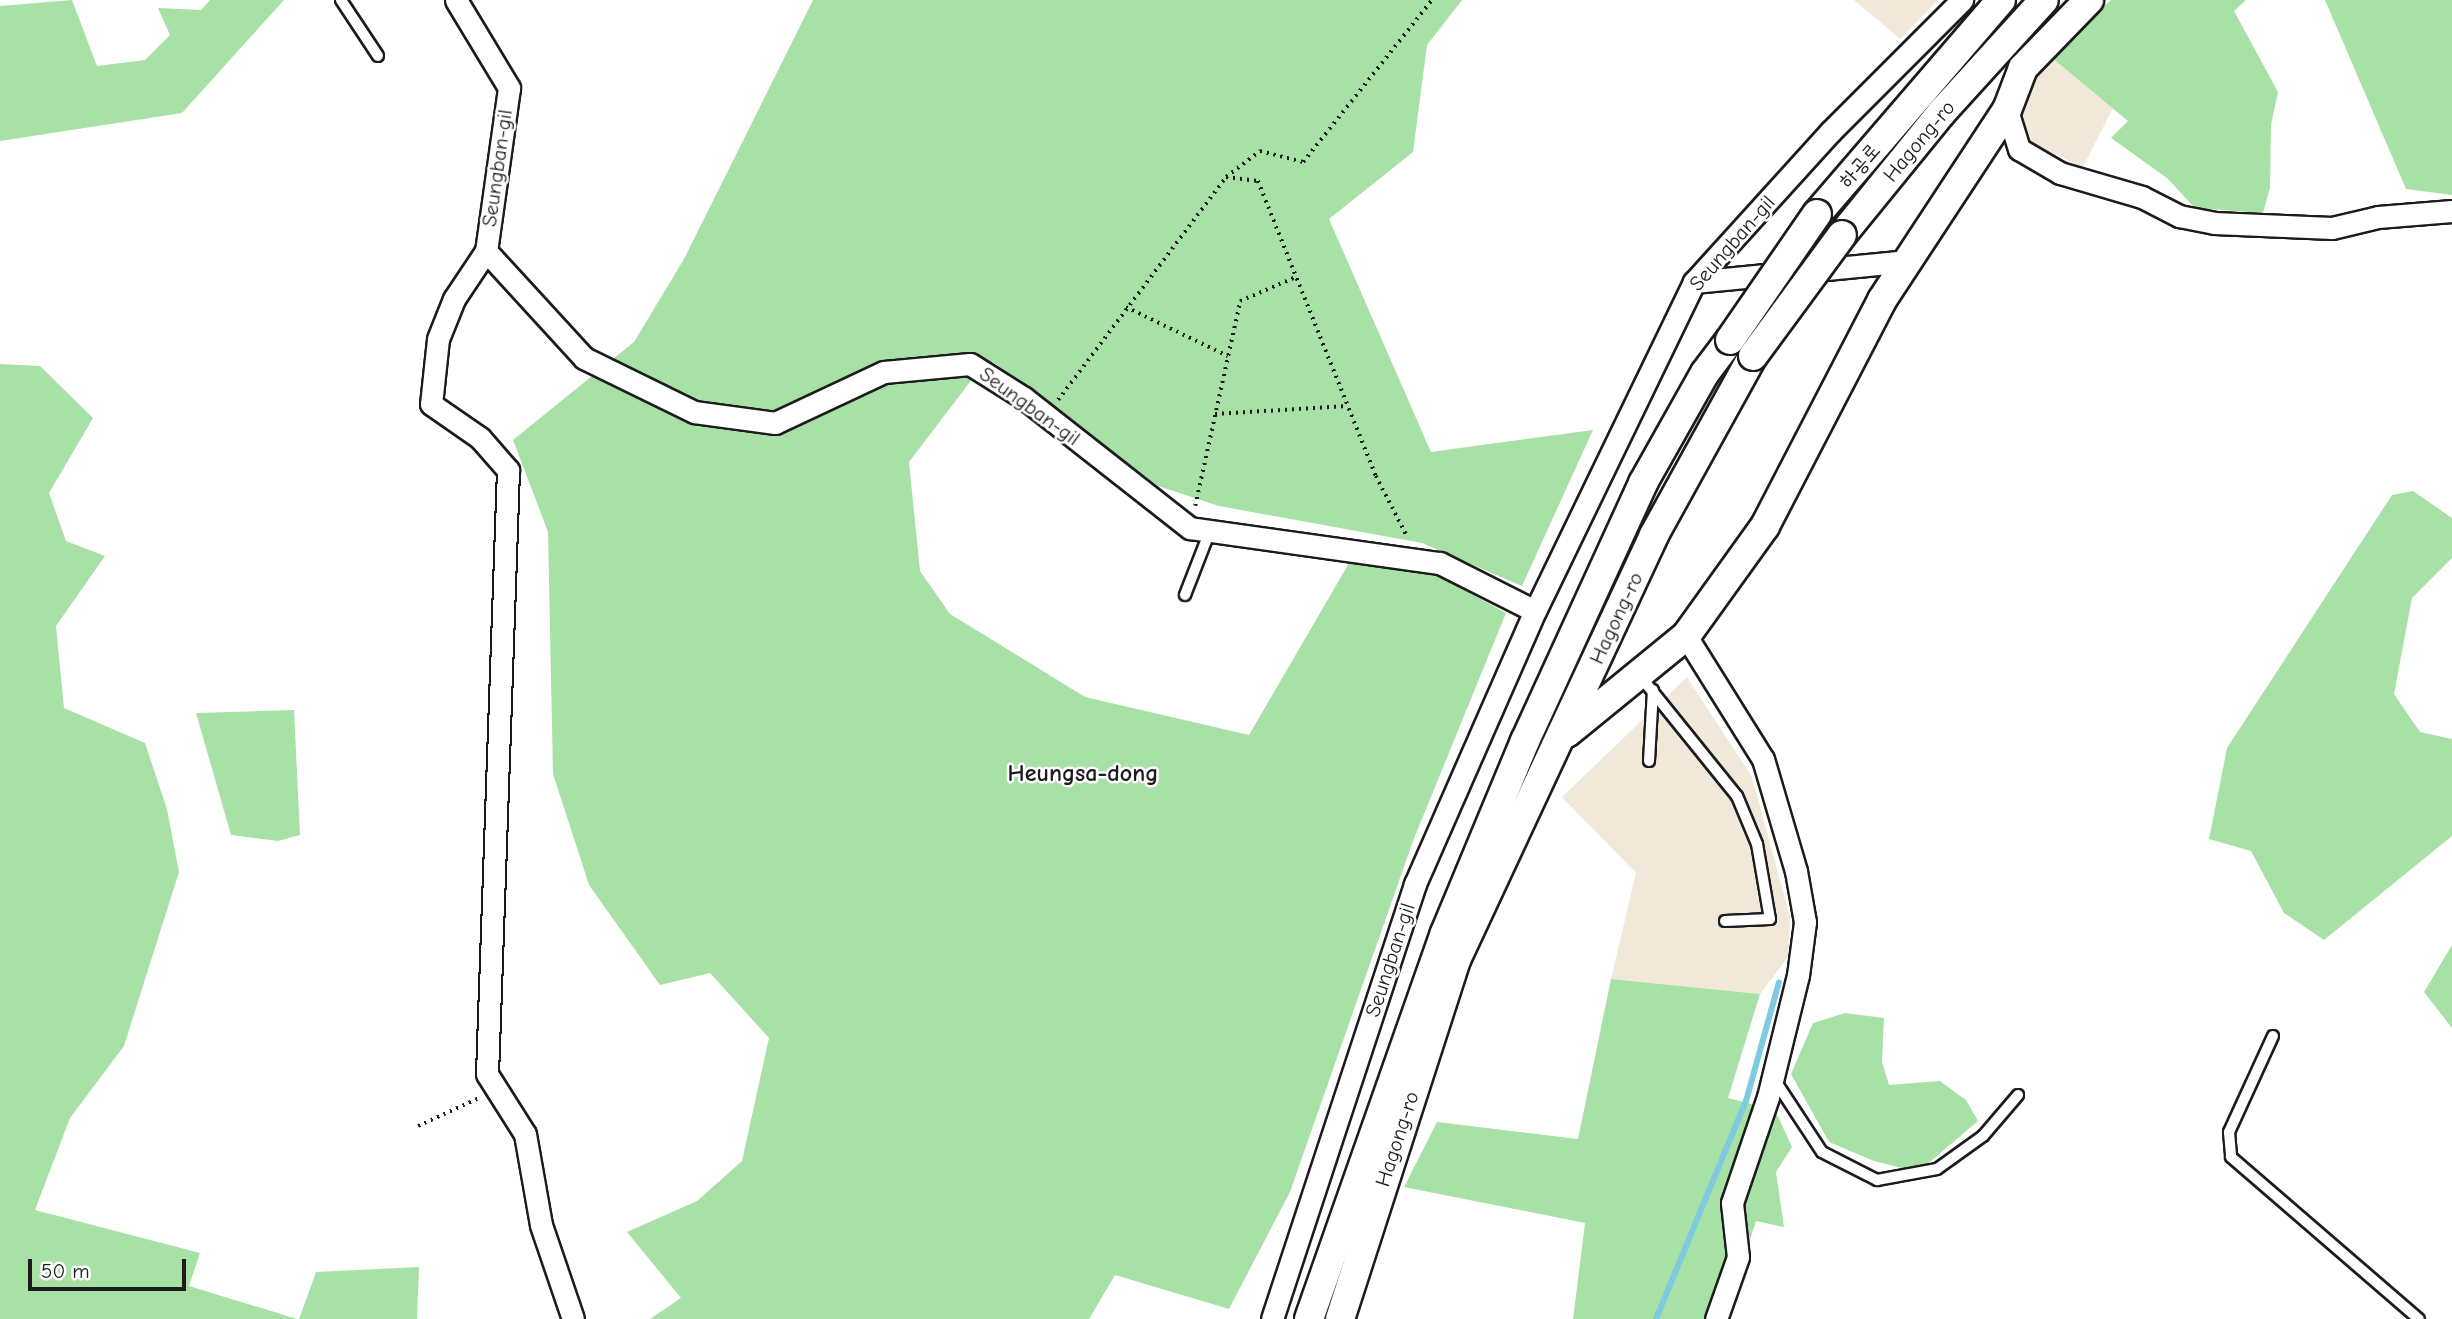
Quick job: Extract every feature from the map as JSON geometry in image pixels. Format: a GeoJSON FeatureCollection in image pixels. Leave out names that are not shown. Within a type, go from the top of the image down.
{"type":"FeatureCollection","features":[{"type":"Feature","properties":{"kind":"street","name":"Seungban-gil"},"geometry":{"type":"LineString","coordinates":[[456,0],[509,88],[486,251],[584,358],[694,412],[775,423],[884,372],[970,364],[1046,415],[1200,530]]}},
{"type":"Feature","properties":{"kind":"street","name":"Seungban-gil"},"geometry":{"type":"LineString","coordinates":[[1272,1319],[1415,884],[1535,611],[1694,282],[1830,132],[1962,0]]}},
{"type":"Feature","properties":{"kind":"street","name":"하공로"},"geometry":{"type":"LineString","coordinates":[[1730,340],[1817,214],[2001,0]]}},
{"type":"Feature","properties":{"kind":"street","name":"Hagong-ro"},"geometry":{"type":"LineString","coordinates":[[1340,1319],[1456,960],[1654,535],[1753,356],[1842,235],[1942,112],[2044,0]]}},
{"type":"Feature","properties":{"kind":"street"},"geometry":{"type":"LineString","coordinates":[[1562,737],[1646,682],[1686,636],[1765,526],[1882,300],[2007,110],[2023,68],[2089,0]]}},
{"type":"Feature","properties":{"kind":"street"},"geometry":{"type":"LineString","coordinates":[[2007,110],[2019,149],[2060,173],[2143,197],[2179,216],[2214,223],[2332,228],[2378,217],[2452,211]]}},
{"type":"Feature","properties":{"kind":"street"},"geometry":{"type":"LineString","coordinates":[[486,251],[454,299],[439,340],[431,404],[480,438],[508,470],[487,1074],[525,1133],[541,1225],[573,1319]]}},
{"type":"Feature","properties":{"kind":"street"},"geometry":{"type":"LineString","coordinates":[[1694,282],[1908,261]]}},
{"type":"Feature","properties":{"kind":"street","name":"Hagong-ro"},"geometry":{"type":"LineString","coordinates":[[1309,1319],[1445,933],[1525,741],[1643,483],[1705,373],[1730,340]]}},
{"type":"Feature","properties":{"kind":"street"},"geometry":{"type":"LineString","coordinates":[[1200,530],[1440,563],[1535,611]]}},
{"type":"Feature","properties":{"kind":"street"},"geometry":{"type":"LineString","coordinates":[[1686,636],[1763,759],[1796,871],[1805,922],[1798,975],[1773,1077],[1732,1203],[1738,1257],[1716,1319]]}},
{"type":"Feature","properties":{"kind":"lane"},"geometry":{"type":"LineString","coordinates":[[341,0],[378,56]]}},
{"type":"Feature","properties":{"kind":"lane"},"geometry":{"type":"LineString","coordinates":[[1185,595],[1200,530]]}},
{"type":"Feature","properties":{"kind":"lane"},"geometry":{"type":"LineString","coordinates":[[1646,682],[1649,761]]}},
{"type":"Feature","properties":{"kind":"lane"},"geometry":{"type":"LineString","coordinates":[[1646,682],[1737,796],[1757,844],[1770,919],[1725,921]]}},
{"type":"Feature","properties":{"kind":"lane"},"geometry":{"type":"LineString","coordinates":[[2273,1036],[2229,1132],[2231,1157],[2419,1319]]}},
{"type":"Feature","properties":{"kind":"lane"},"geometry":{"type":"LineString","coordinates":[[1773,1077],[1822,1152],[1877,1180],[1937,1169],[1983,1136],[2018,1095]]}},
{"type":"Feature","properties":{"kind":"path"},"geometry":{"type":"LineString","coordinates":[[1046,415],[1226,177],[1260,152],[1303,162],[1433,0]]}},
{"type":"Feature","properties":{"kind":"path"},"geometry":{"type":"LineString","coordinates":[[1226,177],[1258,181],[1348,406],[1419,560]]}},
{"type":"Feature","properties":{"kind":"path"},"geometry":{"type":"LineString","coordinates":[[1200,530],[1215,414],[1240,301],[1296,277]]}},
{"type":"Feature","properties":{"kind":"path"},"geometry":{"type":"LineString","coordinates":[[1126,307],[1228,356]]}},
{"type":"Feature","properties":{"kind":"path"},"geometry":{"type":"LineString","coordinates":[[1215,414],[1348,406]]}},
{"type":"Feature","properties":{"kind":"path"},"geometry":{"type":"LineString","coordinates":[[418,1126],[497,1090]]}},
{"type":"Feature","properties":{"kind":"shaded area"},"geometry":{"type":"Polygon","coordinates":[[[1854,0],[1938,0],[1900,39],[1854,0]]]}},
{"type":"Feature","properties":{"kind":"shaded area"},"geometry":{"type":"Polygon","coordinates":[[[2051,57],[2113,108],[2083,167],[2026,141],[2017,110],[2029,78],[2051,57]]]}},
{"type":"Feature","properties":{"kind":"shaded area"},"geometry":{"type":"Polygon","coordinates":[[[1687,677],[1752,777],[1790,917],[1788,957],[1760,994],[1611,979],[1636,873],[1562,797],[1687,677]]]}},
{"type":"Feature","properties":{"kind":"green space"},"geometry":{"type":"Polygon","coordinates":[[[72,0],[97,66],[145,60],[170,35],[158,8],[201,10],[210,0],[284,0],[182,113],[0,141],[0,6],[72,0]]]}},
{"type":"Feature","properties":{"kind":"green space"},"geometry":{"type":"Polygon","coordinates":[[[813,0],[1462,0],[1427,45],[1413,152],[1329,219],[1431,452],[1593,430],[1522,586],[1422,543],[1219,506],[1158,486],[993,362],[973,378],[909,462],[920,571],[950,614],[1085,697],[1249,735],[1352,558],[1429,571],[1506,613],[1413,841],[1290,1192],[1229,1309],[1115,1275],[1089,1319],[650,1319],[681,1298],[627,1232],[697,1201],[742,1161],[769,1038],[710,973],[660,985],[589,885],[553,774],[548,532],[513,440],[634,342],[684,259],[813,0]]]}},
{"type":"Feature","properties":{"kind":"green space"},"geometry":{"type":"Polygon","coordinates":[[[2111,0],[2246,0],[2234,11],[2278,92],[2271,125],[2270,188],[2263,213],[2195,208],[2167,178],[2111,138],[2128,121],[2051,57],[2111,0]]]}},
{"type":"Feature","properties":{"kind":"green space"},"geometry":{"type":"Polygon","coordinates":[[[2325,0],[2452,0],[2452,195],[2406,189],[2325,0]]]}},
{"type":"Feature","properties":{"kind":"green space"},"geometry":{"type":"Polygon","coordinates":[[[0,364],[40,366],[93,418],[49,493],[66,541],[105,556],[56,626],[64,708],[145,743],[167,809],[179,872],[124,1046],[70,1118],[35,1210],[200,1253],[189,1286],[297,1319],[0,1319],[0,364]]]}},
{"type":"Feature","properties":{"kind":"green space"},"geometry":{"type":"Polygon","coordinates":[[[2413,491],[2452,518],[2452,558],[2412,598],[2394,694],[2420,732],[2452,739],[2452,836],[2324,940],[2284,913],[2251,851],[2209,839],[2227,748],[2392,495],[2413,491]]]}},
{"type":"Feature","properties":{"kind":"green space"},"geometry":{"type":"Polygon","coordinates":[[[294,710],[300,835],[278,841],[231,835],[196,713],[294,710]]]}},
{"type":"Feature","properties":{"kind":"green space"},"geometry":{"type":"Polygon","coordinates":[[[2452,945],[2452,1028],[2424,992],[2452,945]]]}},
{"type":"Feature","properties":{"kind":"green space"},"geometry":{"type":"Polygon","coordinates":[[[1611,979],[1760,994],[1728,1098],[1775,1110],[1792,1147],[1776,1172],[1784,1227],[1756,1221],[1725,1319],[1573,1319],[1585,1223],[1404,1187],[1437,1122],[1578,1139],[1611,979]]]}},
{"type":"Feature","properties":{"kind":"green space"},"geometry":{"type":"Polygon","coordinates":[[[1845,1013],[1884,1018],[1882,1062],[1889,1085],[1940,1081],[1966,1100],[1978,1121],[1918,1172],[1874,1161],[1829,1142],[1791,1074],[1813,1023],[1845,1013]]]}},
{"type":"Feature","properties":{"kind":"green space"},"geometry":{"type":"Polygon","coordinates":[[[419,1267],[417,1319],[299,1319],[316,1272],[419,1267]]]}},
{"type":"Feature","properties":{"kind":"waterway"},"geometry":{"type":"LineString","coordinates":[[1656,1319],[1746,1101],[1779,982]]}},
{"type":"Feature","properties":{"kind":"district","name":"Heungsa-dong"},"geometry":{"type":"Point","coordinates":[1083,774]}}]}
